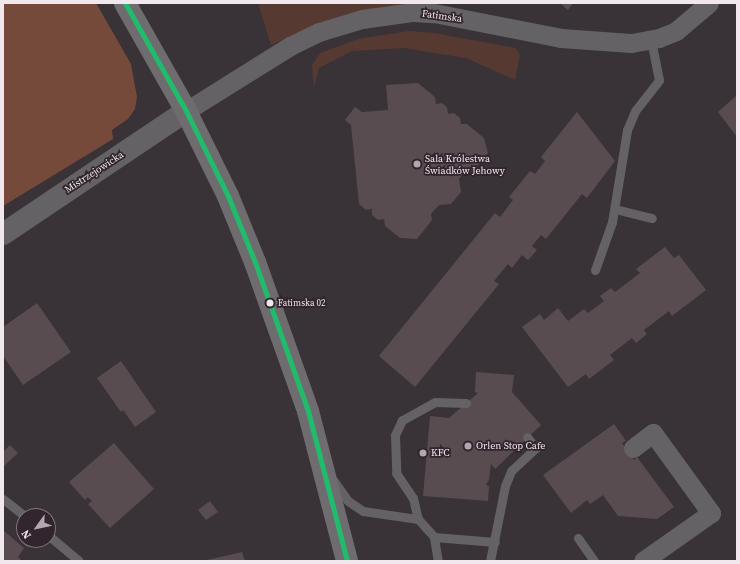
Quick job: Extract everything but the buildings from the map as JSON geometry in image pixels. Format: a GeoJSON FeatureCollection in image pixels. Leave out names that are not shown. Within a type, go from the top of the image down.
{"type":"FeatureCollection","features":[{"type":"Feature","properties":{"kind":"main road"},"geometry":{"type":"LineString","coordinates":[[125,3],[186,111],[225,190],[255,262],[320,452],[347,561]]}},
{"type":"Feature","properties":{"kind":"street","name":"Fatimska"},"geometry":{"type":"LineString","coordinates":[[186,111],[290,46],[331,28],[380,16],[434,13],[580,41],[616,43],[651,40],[676,31],[709,3]]}},
{"type":"Feature","properties":{"kind":"street","name":"Mistrzejowicka"},"geometry":{"type":"LineString","coordinates":[[3,234],[186,111]]}},
{"type":"Feature","properties":{"kind":"street"},"geometry":{"type":"LineString","coordinates":[[633,448],[653,433],[712,513],[643,561]]}},
{"type":"Feature","properties":{"kind":"lane"},"geometry":{"type":"LineString","coordinates":[[595,270],[615,209],[627,130],[635,111],[659,80],[651,40]]}},
{"type":"Feature","properties":{"kind":"lane"},"geometry":{"type":"LineString","coordinates":[[615,209],[652,218]]}},
{"type":"Feature","properties":{"kind":"lane"},"geometry":{"type":"LineString","coordinates":[[438,561],[434,537],[418,519],[413,498],[396,473],[395,435],[398,426],[407,416],[435,402],[466,404]]}},
{"type":"Feature","properties":{"kind":"lane"},"geometry":{"type":"LineString","coordinates":[[490,561],[505,486],[511,471],[536,448],[527,437]]}},
{"type":"Feature","properties":{"kind":"lane"},"geometry":{"type":"LineString","coordinates":[[320,452],[335,483],[355,507],[382,516],[418,519]]}},
{"type":"Feature","properties":{"kind":"lane"},"geometry":{"type":"LineString","coordinates":[[3,499],[16,509]]}},
{"type":"Feature","properties":{"kind":"lane"},"geometry":{"type":"LineString","coordinates":[[434,537],[495,542]]}},
{"type":"Feature","properties":{"kind":"lane"},"geometry":{"type":"LineString","coordinates":[[578,538],[594,561]]}},
{"type":"Feature","properties":{"kind":"lane"},"geometry":{"type":"LineString","coordinates":[[56,542],[79,561]]}},
{"type":"Feature","properties":{"kind":"shaded area"},"geometry":{"type":"Polygon","coordinates":[[[3,3],[96,3],[131,64],[137,97],[135,109],[128,119],[112,130],[113,139],[3,206],[3,3]]]}},
{"type":"Feature","properties":{"kind":"shaded area"},"geometry":{"type":"Polygon","coordinates":[[[258,3],[410,3],[320,23],[271,45],[258,3]]]}},
{"type":"Feature","properties":{"kind":"shaded area"},"geometry":{"type":"Polygon","coordinates":[[[409,31],[434,33],[516,48],[520,55],[515,80],[466,58],[404,48],[352,51],[319,68],[314,87],[312,65],[320,53],[358,39],[409,31]]]}},
{"type":"Feature","properties":{"kind":"transit line"},"geometry":{"type":"LineString","coordinates":[[125,3],[186,111],[228,196],[255,262],[308,411],[347,561]]}},
{"type":"Feature","properties":{"kind":"place","name":"Sala Królestwa Świadków Jehowy"},"geometry":{"type":"Point","coordinates":[417,164]}},
{"type":"Feature","properties":{"kind":"place","name":"Fatimska 02"},"geometry":{"type":"Point","coordinates":[270,303]}},
{"type":"Feature","properties":{"kind":"place","name":"Orlen Stop Cafe"},"geometry":{"type":"Point","coordinates":[468,446]}},
{"type":"Feature","properties":{"kind":"place","name":"KFC"},"geometry":{"type":"Point","coordinates":[423,453]}}]}
